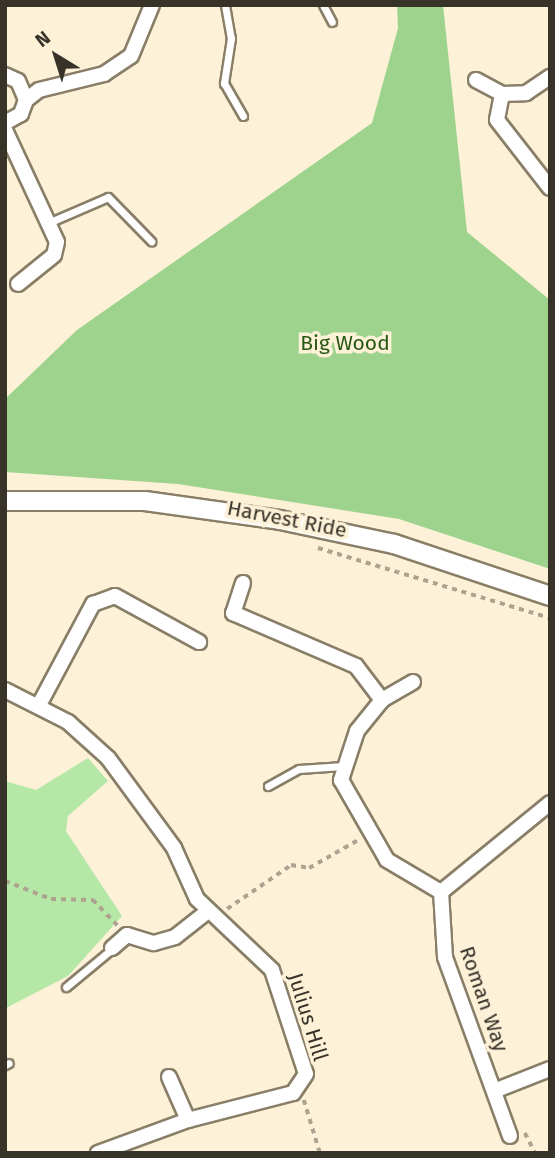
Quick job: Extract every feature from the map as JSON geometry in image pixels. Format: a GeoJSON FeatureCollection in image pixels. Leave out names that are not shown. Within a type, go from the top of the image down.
{"type":"FeatureCollection","features":[{"type":"Feature","properties":{"kind":"street"},"geometry":{"type":"LineString","coordinates":[[24,93],[104,74],[131,56],[152,5]]}},
{"type":"Feature","properties":{"kind":"street"},"geometry":{"type":"LineString","coordinates":[[5,75],[24,93]]}},
{"type":"Feature","properties":{"kind":"street"},"geometry":{"type":"LineString","coordinates":[[476,80],[502,94],[526,93],[550,77]]}},
{"type":"Feature","properties":{"kind":"street"},"geometry":{"type":"LineString","coordinates":[[18,284],[54,255],[57,242],[8,133],[10,121],[24,93]]}},
{"type":"Feature","properties":{"kind":"street"},"geometry":{"type":"LineString","coordinates":[[502,94],[497,120],[550,188]]}},
{"type":"Feature","properties":{"kind":"street","name":"Harvest Ride"},"geometry":{"type":"LineString","coordinates":[[5,502],[145,501],[280,520],[394,544],[550,596]]}},
{"type":"Feature","properties":{"kind":"street"},"geometry":{"type":"LineString","coordinates":[[243,583],[233,613],[356,666],[382,700]]}},
{"type":"Feature","properties":{"kind":"street"},"geometry":{"type":"LineString","coordinates":[[38,705],[93,604],[115,596],[200,642]]}},
{"type":"Feature","properties":{"kind":"street"},"geometry":{"type":"LineString","coordinates":[[414,682],[382,700],[357,731],[343,765],[341,780],[370,838],[387,860],[440,892],[550,803]]}},
{"type":"Feature","properties":{"kind":"street","name":"Julius Hill"},"geometry":{"type":"LineString","coordinates":[[5,690],[38,705],[108,758],[174,848],[211,915],[272,970],[306,1074],[300,1088],[188,1120],[98,1153]]}},
{"type":"Feature","properties":{"kind":"street","name":"Roman Way"},"geometry":{"type":"LineString","coordinates":[[440,892],[445,957],[510,1136]]}},
{"type":"Feature","properties":{"kind":"street"},"geometry":{"type":"LineString","coordinates":[[112,948],[127,935],[164,940],[211,915]]}},
{"type":"Feature","properties":{"kind":"street"},"geometry":{"type":"LineString","coordinates":[[494,1091],[550,1069]]}},
{"type":"Feature","properties":{"kind":"street"},"geometry":{"type":"LineString","coordinates":[[169,1077],[188,1120]]}},
{"type":"Feature","properties":{"kind":"lane"},"geometry":{"type":"LineString","coordinates":[[225,5],[231,38],[224,83],[243,116]]}},
{"type":"Feature","properties":{"kind":"lane"},"geometry":{"type":"LineString","coordinates":[[323,5],[332,22]]}},
{"type":"Feature","properties":{"kind":"lane"},"geometry":{"type":"LineString","coordinates":[[47,223],[108,197],[151,241]]}},
{"type":"Feature","properties":{"kind":"lane"},"geometry":{"type":"LineString","coordinates":[[268,786],[299,769],[343,765]]}},
{"type":"Feature","properties":{"kind":"lane"},"geometry":{"type":"LineString","coordinates":[[66,987],[112,948]]}},
{"type":"Feature","properties":{"kind":"path","name":"Harvest Ride"},"geometry":{"type":"LineString","coordinates":[[310,546],[550,618]]}},
{"type":"Feature","properties":{"kind":"path"},"geometry":{"type":"LineString","coordinates":[[211,915],[291,865],[309,868],[350,841],[370,838]]}},
{"type":"Feature","properties":{"kind":"path"},"geometry":{"type":"LineString","coordinates":[[5,881],[51,899],[93,900],[127,935]]}},
{"type":"Feature","properties":{"kind":"path"},"geometry":{"type":"LineString","coordinates":[[300,1088],[320,1153]]}},
{"type":"Feature","properties":{"kind":"green space","name":"Big Wood"},"geometry":{"type":"Polygon","coordinates":[[[397,5],[443,5],[467,232],[550,300],[550,569],[399,519],[178,484],[5,472],[5,399],[77,330],[372,123],[398,28],[397,5]]]}},
{"type":"Feature","properties":{"kind":"green space"},"geometry":{"type":"Polygon","coordinates":[[[88,758],[108,781],[68,816],[66,831],[122,916],[68,976],[6,1008],[5,781],[36,790],[88,758]]]}}]}
